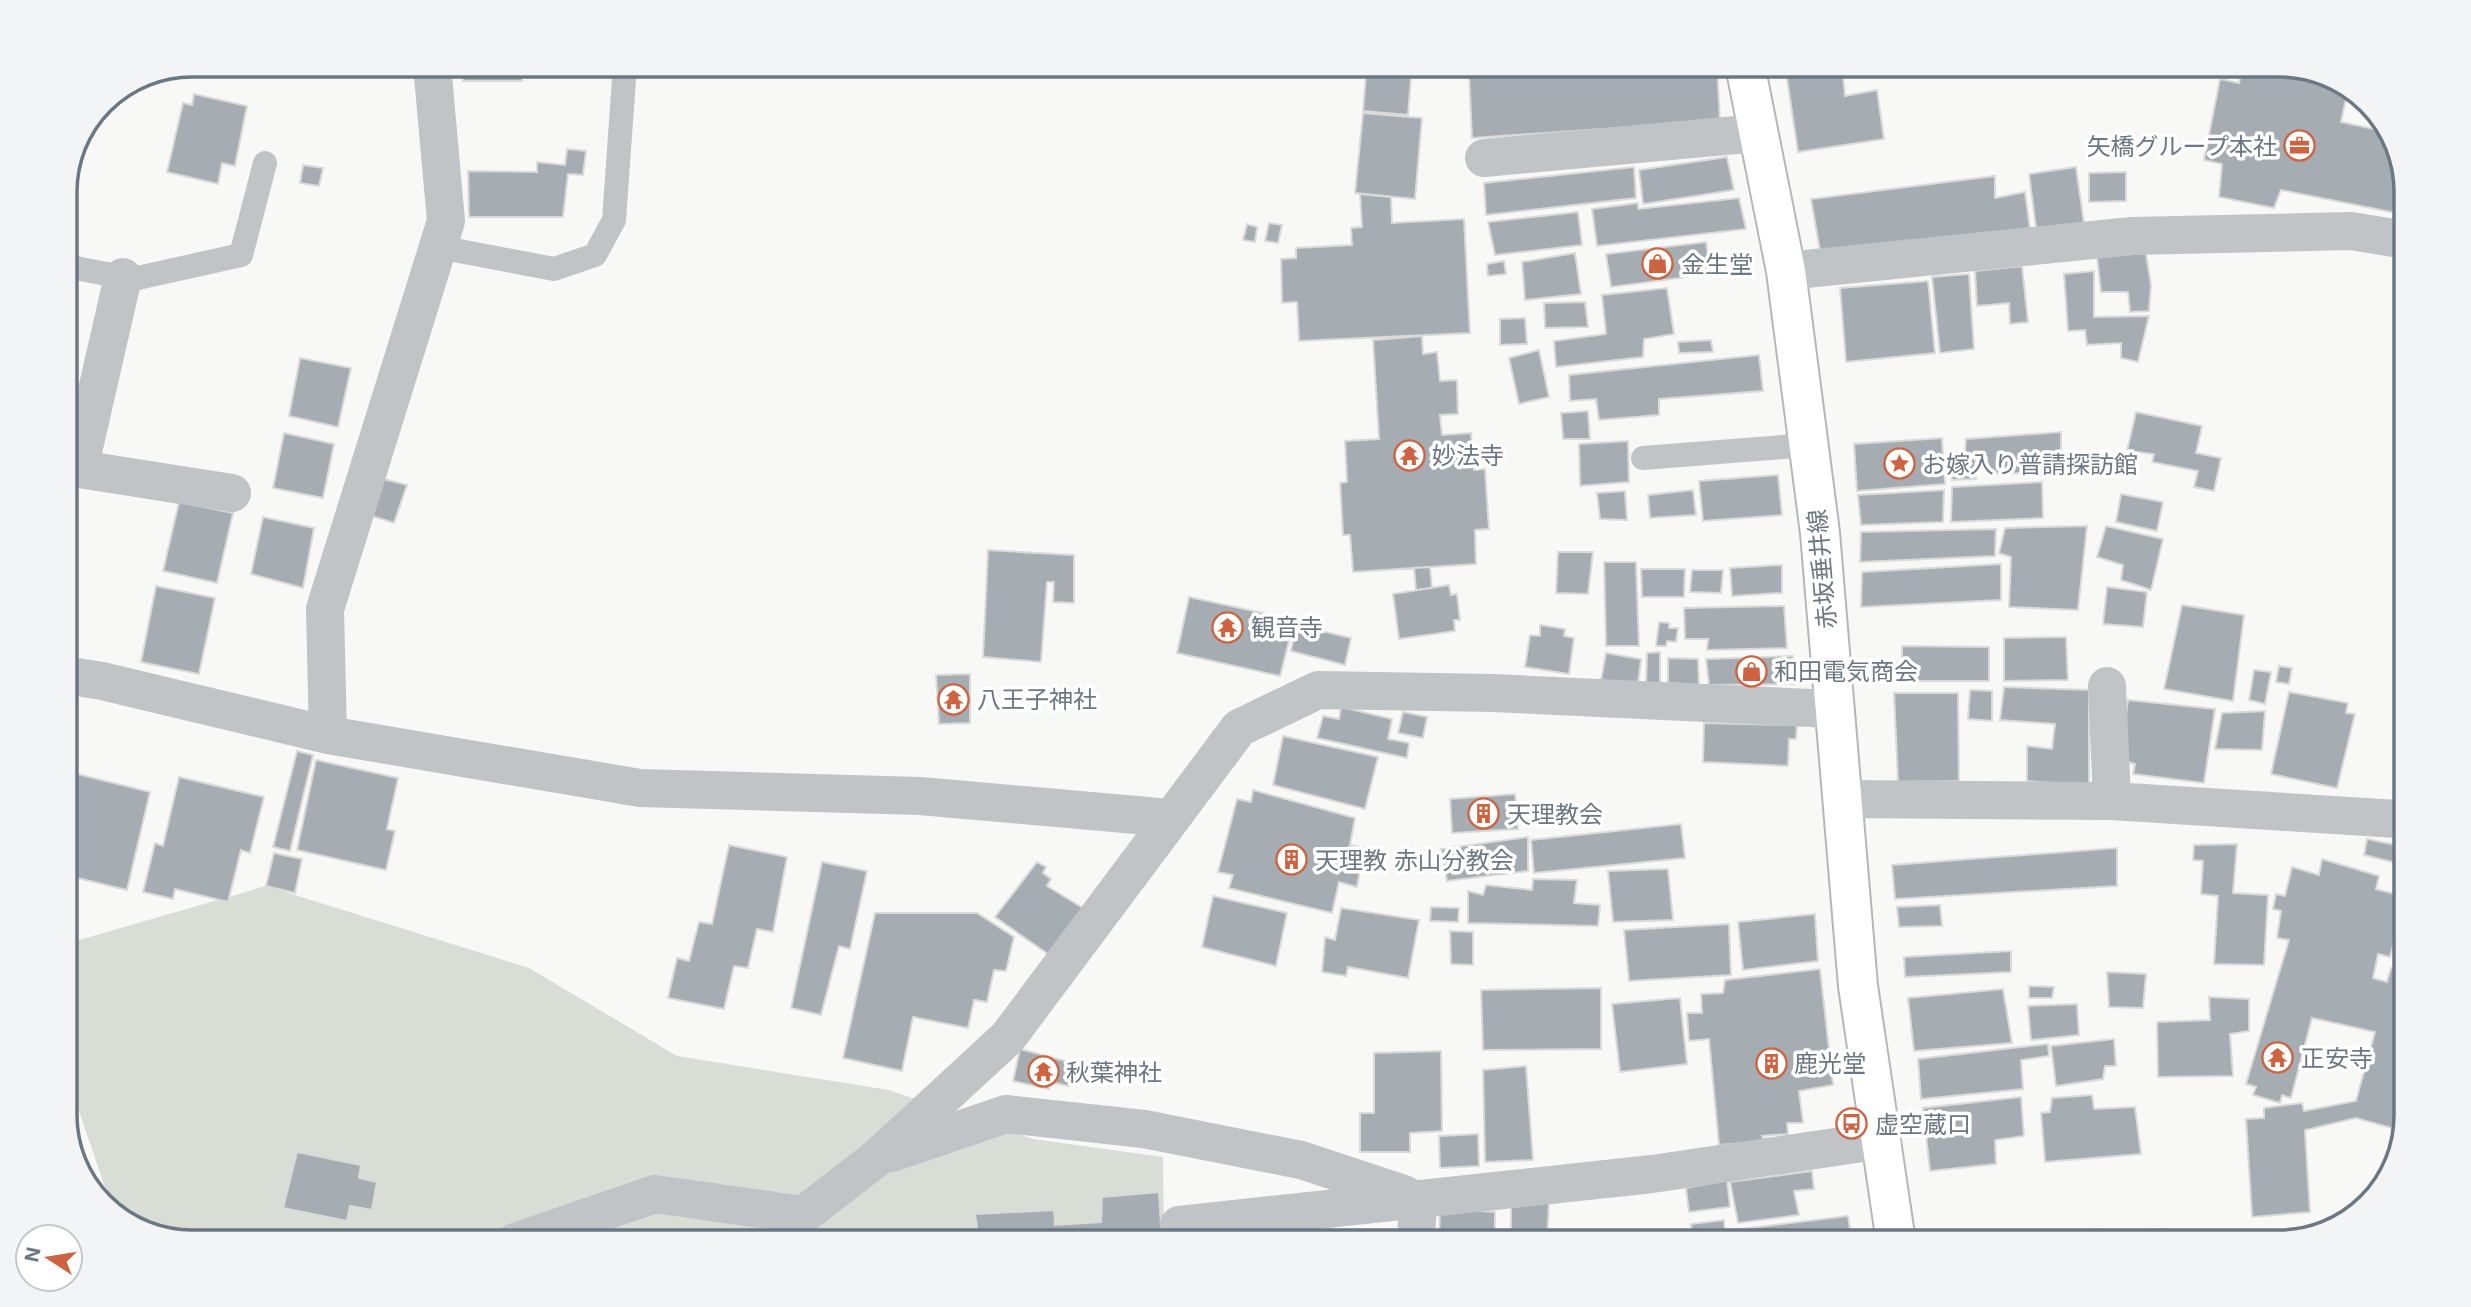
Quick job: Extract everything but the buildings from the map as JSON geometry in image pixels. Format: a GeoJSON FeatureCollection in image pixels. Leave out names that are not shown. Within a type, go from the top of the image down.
{"type":"FeatureCollection","features":[{"type":"Feature","properties":{"kind":"main road","name":"赤坂垂井線"},"geometry":{"type":"LineString","coordinates":[[1747,77],[1786,271],[1820,533],[1858,985],[1894,1230]]}},
{"type":"Feature","properties":{"kind":"street"},"geometry":{"type":"LineString","coordinates":[[328,735],[325,609],[446,221],[433,77]]}},
{"type":"Feature","properties":{"kind":"street"},"geometry":{"type":"LineString","coordinates":[[1485,158],[1758,133]]}},
{"type":"Feature","properties":{"kind":"street"},"geometry":{"type":"LineString","coordinates":[[1786,271],[2132,236],[2351,231],[2394,238]]}},
{"type":"Feature","properties":{"kind":"street"},"geometry":{"type":"LineString","coordinates":[[77,448],[123,277]]}},
{"type":"Feature","properties":{"kind":"street"},"geometry":{"type":"LineString","coordinates":[[77,468],[232,493]]}},
{"type":"Feature","properties":{"kind":"street"},"geometry":{"type":"LineString","coordinates":[[77,678],[328,735],[640,788],[920,796],[1170,818]]}},
{"type":"Feature","properties":{"kind":"street"},"geometry":{"type":"LineString","coordinates":[[2107,686],[2112,801]]}},
{"type":"Feature","properties":{"kind":"street"},"geometry":{"type":"LineString","coordinates":[[550,1230],[655,1194],[794,1228],[877,1158],[1008,1037],[1239,728],[1318,690],[1493,692],[1833,709]]}},
{"type":"Feature","properties":{"kind":"street"},"geometry":{"type":"LineString","coordinates":[[1844,799],[2112,801],[2394,813]]}},
{"type":"Feature","properties":{"kind":"street"},"geometry":{"type":"LineString","coordinates":[[877,1158],[1006,1114],[1144,1129],[1301,1160],[1418,1199]]}},
{"type":"Feature","properties":{"kind":"street"},"geometry":{"type":"LineString","coordinates":[[1179,1225],[1652,1174],[1883,1140]]}},
{"type":"Feature","properties":{"kind":"street"},"geometry":{"type":"LineString","coordinates":[[1417,1230],[1418,1199]]}},
{"type":"Feature","properties":{"kind":"lane"},"geometry":{"type":"LineString","coordinates":[[438,247],[554,269],[595,255],[614,220],[624,77]]}},
{"type":"Feature","properties":{"kind":"lane"},"geometry":{"type":"LineString","coordinates":[[77,268],[133,279],[241,255],[265,163]]}},
{"type":"Feature","properties":{"kind":"lane"},"geometry":{"type":"LineString","coordinates":[[1643,458],[1808,445]]}},
{"type":"Feature","properties":{"kind":"shaded area"},"geometry":{"type":"Polygon","coordinates":[[[266,886],[529,968],[677,1056],[889,1090],[1033,1139],[1163,1157],[1164,1230],[170,1228],[128,1211],[106,1191],[77,1105],[77,941],[266,886]]]}},
{"type":"Feature","properties":{"kind":"place","name":"矢橋グループ本社"},"geometry":{"type":"Point","coordinates":[2300,146]}},
{"type":"Feature","properties":{"kind":"place","name":"金生堂"},"geometry":{"type":"Point","coordinates":[1658,264]}},
{"type":"Feature","properties":{"kind":"place","name":"妙法寺"},"geometry":{"type":"Point","coordinates":[1409,455]}},
{"type":"Feature","properties":{"kind":"place","name":"お嫁入り普請探訪館"},"geometry":{"type":"Point","coordinates":[1899,464]}},
{"type":"Feature","properties":{"kind":"place","name":"観音寺"},"geometry":{"type":"Point","coordinates":[1228,627]}},
{"type":"Feature","properties":{"kind":"place","name":"和田電気商会"},"geometry":{"type":"Point","coordinates":[1751,671]}},
{"type":"Feature","properties":{"kind":"place","name":"八王子神社"},"geometry":{"type":"Point","coordinates":[954,699]}},
{"type":"Feature","properties":{"kind":"place","name":"天理教会"},"geometry":{"type":"Point","coordinates":[1484,814]}},
{"type":"Feature","properties":{"kind":"place","name":"天理教 赤山分教会"},"geometry":{"type":"Point","coordinates":[1292,860]}},
{"type":"Feature","properties":{"kind":"place","name":"正安寺"},"geometry":{"type":"Point","coordinates":[2278,1058]}},
{"type":"Feature","properties":{"kind":"place","name":"鹿光堂"},"geometry":{"type":"Point","coordinates":[1771,1063]}},
{"type":"Feature","properties":{"kind":"place","name":"秋葉神社"},"geometry":{"type":"Point","coordinates":[1043,1072]}},
{"type":"Feature","properties":{"kind":"place","name":"虚空蔵口"},"geometry":{"type":"Point","coordinates":[1852,1124]}}]}
